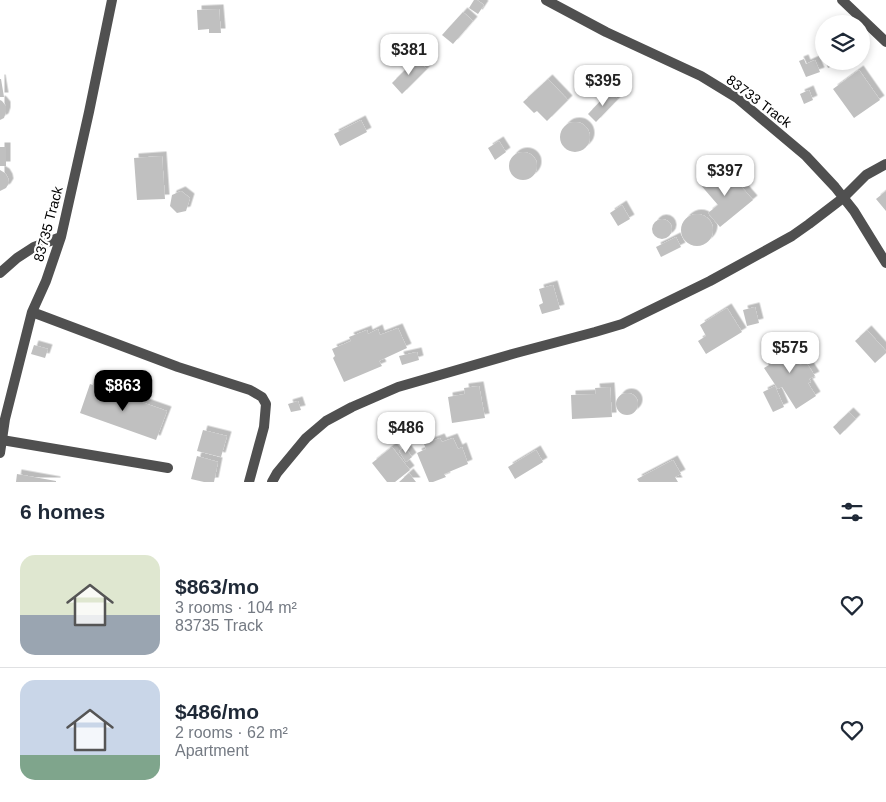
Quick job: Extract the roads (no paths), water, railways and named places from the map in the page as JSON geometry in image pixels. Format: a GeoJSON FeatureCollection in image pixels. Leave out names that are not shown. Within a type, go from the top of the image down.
{"type":"FeatureCollection","features":[{"type":"Feature","properties":{"kind":"street","name":"83735 Track"},"geometry":{"type":"LineString","coordinates":[[0,453],[5,419],[32,312],[46,281],[61,237],[112,0]]}},
{"type":"Feature","properties":{"kind":"street","name":"83733 Track"},"geometry":{"type":"LineString","coordinates":[[546,0],[606,32],[701,76],[737,98],[806,156],[854,211],[886,263]]}},
{"type":"Feature","properties":{"kind":"street"},"geometry":{"type":"LineString","coordinates":[[842,0],[886,42]]}},
{"type":"Feature","properties":{"kind":"street"},"geometry":{"type":"LineString","coordinates":[[272,482],[277,473],[306,438],[326,422],[352,407],[398,387],[622,324],[710,281],[792,236],[843,198],[866,175],[886,164]]}},
{"type":"Feature","properties":{"kind":"street"},"geometry":{"type":"LineString","coordinates":[[0,273],[17,258],[34,248],[61,237]]}},
{"type":"Feature","properties":{"kind":"street"},"geometry":{"type":"LineString","coordinates":[[32,312],[178,367],[250,390],[262,397],[266,404],[264,427],[249,482]]}},
{"type":"Feature","properties":{"kind":"street"},"geometry":{"type":"LineString","coordinates":[[2,440],[168,468]]}}]}
